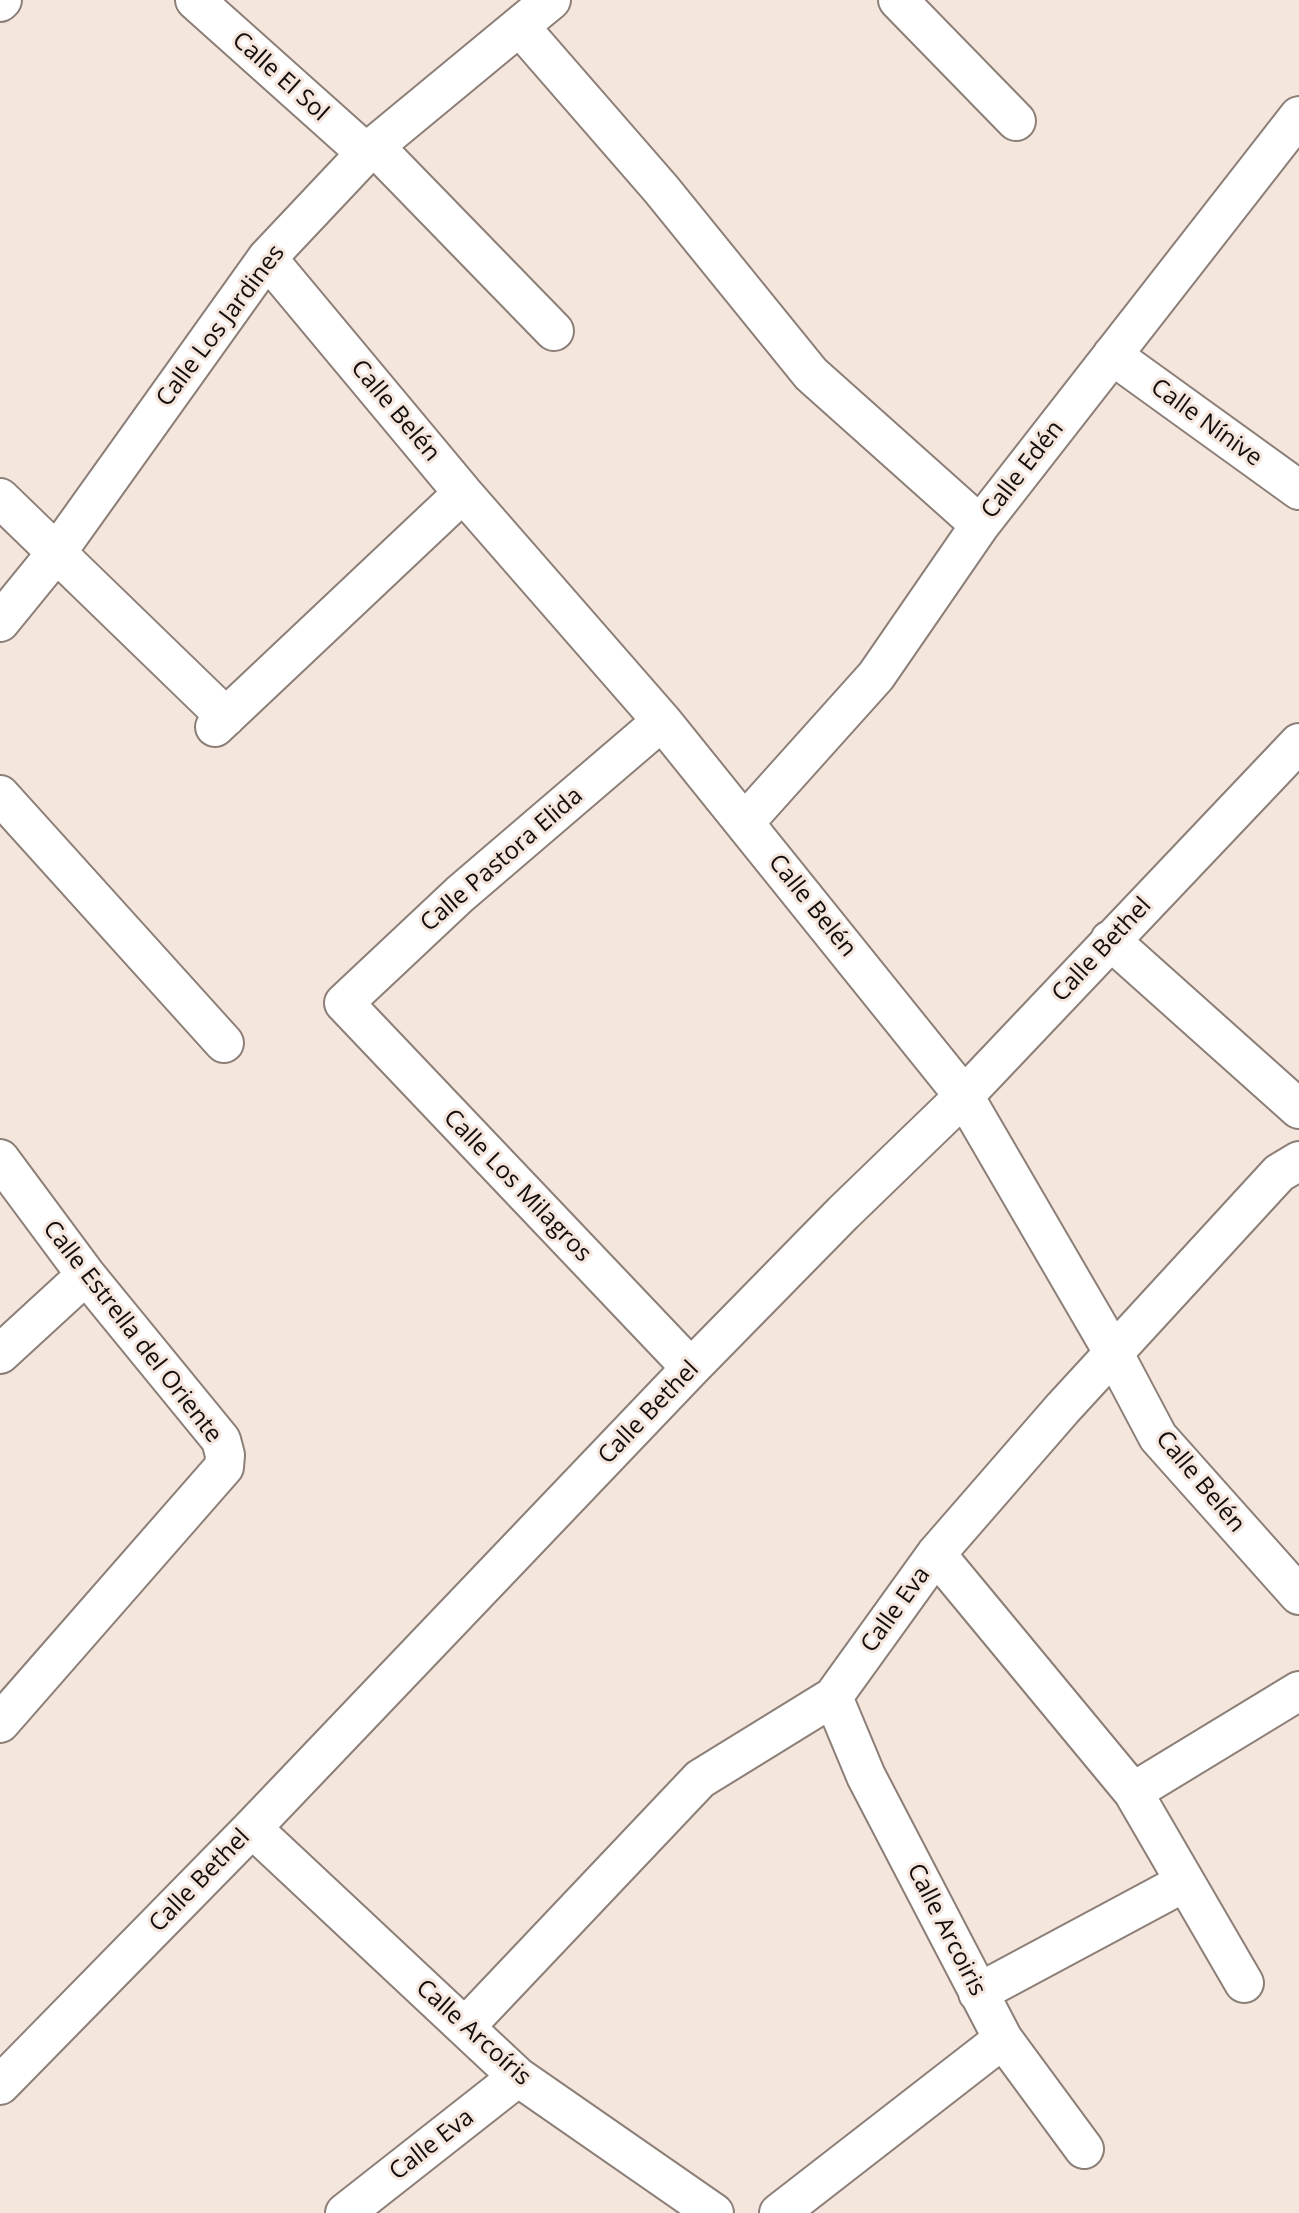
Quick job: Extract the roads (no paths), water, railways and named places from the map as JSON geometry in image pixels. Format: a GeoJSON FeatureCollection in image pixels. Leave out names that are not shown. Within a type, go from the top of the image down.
{"type":"FeatureCollection","features":[{"type":"Feature","properties":{"kind":"street","name":"Calle El Sol"},"geometry":{"type":"LineString","coordinates":[[195,0],[370,150],[554,331]]}},
{"type":"Feature","properties":{"kind":"street","name":"Calle Los Jardines"},"geometry":{"type":"LineString","coordinates":[[0,622],[57,552],[267,258],[370,150],[551,0]]}},
{"type":"Feature","properties":{"kind":"street"},"geometry":{"type":"LineString","coordinates":[[898,0],[1016,121]]}},
{"type":"Feature","properties":{"kind":"street"},"geometry":{"type":"LineString","coordinates":[[520,27],[661,189],[811,374],[980,525]]}},
{"type":"Feature","properties":{"kind":"street","name":"Calle Edén"},"geometry":{"type":"LineString","coordinates":[[745,822],[876,676],[980,525],[1299,116]]}},
{"type":"Feature","properties":{"kind":"street","name":"Calle Belén"},"geometry":{"type":"LineString","coordinates":[[267,258],[463,493],[662,721],[964,1096],[1113,1352],[1158,1437],[1299,1595]]}},
{"type":"Feature","properties":{"kind":"street","name":"Calle Nínive"},"geometry":{"type":"LineString","coordinates":[[1112,355],[1299,490]]}},
{"type":"Feature","properties":{"kind":"street"},"geometry":{"type":"LineString","coordinates":[[0,498],[57,552],[220,722],[463,493]]}},
{"type":"Feature","properties":{"kind":"street","name":"Calle Pastora Elida"},"geometry":{"type":"LineString","coordinates":[[344,1003],[460,894],[662,721]]}},
{"type":"Feature","properties":{"kind":"street","name":"Calle Bethel"},"geometry":{"type":"LineString","coordinates":[[0,2085],[252,1828],[691,1368],[843,1213],[964,1096],[1299,743]]}},
{"type":"Feature","properties":{"kind":"street"},"geometry":{"type":"LineString","coordinates":[[0,795],[224,1043]]}},
{"type":"Feature","properties":{"kind":"street"},"geometry":{"type":"LineString","coordinates":[[1110,940],[1299,1109]]}},
{"type":"Feature","properties":{"kind":"street","name":"Calle Los Milagros"},"geometry":{"type":"LineString","coordinates":[[344,1003],[691,1368]]}},
{"type":"Feature","properties":{"kind":"street","name":"Calle Estrella del Oriente"},"geometry":{"type":"LineString","coordinates":[[0,1159],[86,1275],[221,1440],[225,1455],[224,1467],[0,1723]]}},
{"type":"Feature","properties":{"kind":"street","name":"Calle Eva"},"geometry":{"type":"LineString","coordinates":[[465,2027],[700,1779],[833,1697],[936,1554],[1113,1352],[1279,1173],[1299,1161]]}},
{"type":"Feature","properties":{"kind":"street"},"geometry":{"type":"LineString","coordinates":[[0,1354],[86,1275]]}},
{"type":"Feature","properties":{"kind":"street"},"geometry":{"type":"LineString","coordinates":[[936,1554],[1133,1792],[1244,1983]]}},
{"type":"Feature","properties":{"kind":"street"},"geometry":{"type":"LineString","coordinates":[[1133,1792],[1299,1691]]}},
{"type":"Feature","properties":{"kind":"street","name":"Calle Arcoiris"},"geometry":{"type":"LineString","coordinates":[[833,1697],[866,1776],[1003,2039],[1084,2149]]}},
{"type":"Feature","properties":{"kind":"street","name":"Calle Arcoíris"},"geometry":{"type":"LineString","coordinates":[[252,1828],[518,2077],[714,2213]]}},
{"type":"Feature","properties":{"kind":"street"},"geometry":{"type":"LineString","coordinates":[[978,1993],[1185,1882]]}},
{"type":"Feature","properties":{"kind":"street"},"geometry":{"type":"LineString","coordinates":[[779,2213],[1003,2039]]}},
{"type":"Feature","properties":{"kind":"street","name":"Calle Eva"},"geometry":{"type":"LineString","coordinates":[[345,2213],[518,2077]]}}]}
